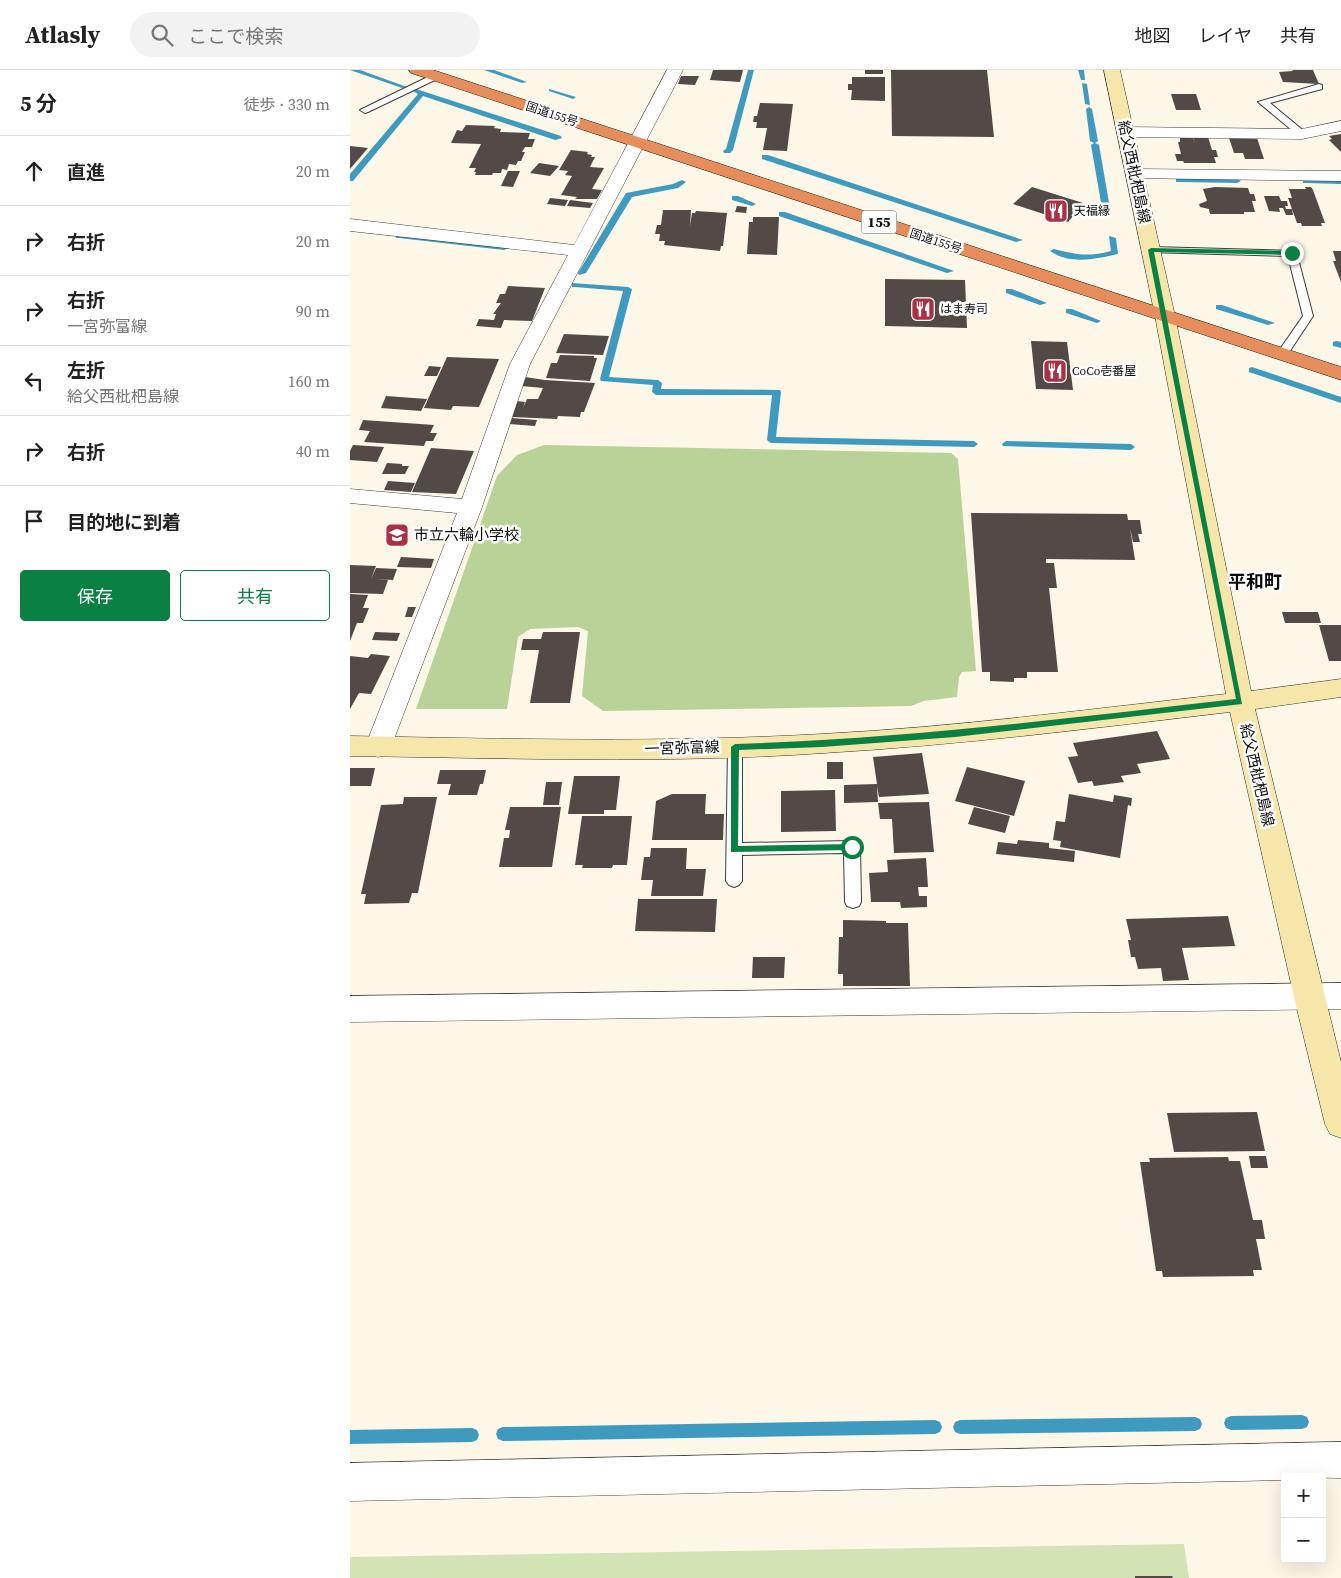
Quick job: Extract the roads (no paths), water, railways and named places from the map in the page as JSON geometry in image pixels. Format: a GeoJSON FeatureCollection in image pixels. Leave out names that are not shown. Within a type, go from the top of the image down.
{"type":"FeatureCollection","features":[{"type":"Feature","properties":{"kind":"highway","name":"国道155号"},"geometry":{"type":"LineString","coordinates":[[417,70],[1341,374]]}},
{"type":"Feature","properties":{"kind":"main road","name":"給父西枇杷島線"},"geometry":{"type":"LineString","coordinates":[[1112,70],[1165,316],[1240,702],[1341,1124]]}},
{"type":"Feature","properties":{"kind":"main road","name":"一宮弥富線"},"geometry":{"type":"LineString","coordinates":[[350,746],[628,750],[822,744],[955,734],[1240,702],[1341,688]]}},
{"type":"Feature","properties":{"kind":"street"},"geometry":{"type":"LineString","coordinates":[[378,747],[470,507],[520,364],[638,142],[674,70]]}},
{"type":"Feature","properties":{"kind":"street"},"geometry":{"type":"LineString","coordinates":[[1126,132],[1302,134],[1341,126]]}},
{"type":"Feature","properties":{"kind":"street"},"geometry":{"type":"LineString","coordinates":[[1135,174],[1341,176]]}},
{"type":"Feature","properties":{"kind":"street"},"geometry":{"type":"LineString","coordinates":[[350,225],[580,251]]}},
{"type":"Feature","properties":{"kind":"street"},"geometry":{"type":"LineString","coordinates":[[350,496],[470,507]]}},
{"type":"Feature","properties":{"kind":"street"},"geometry":{"type":"LineString","coordinates":[[350,1009],[1341,996]]}},
{"type":"Feature","properties":{"kind":"street"},"geometry":{"type":"LineString","coordinates":[[350,1482],[1341,1460]]}},
{"type":"Feature","properties":{"kind":"lane"},"geometry":{"type":"LineString","coordinates":[[365,110],[436,76]]}},
{"type":"Feature","properties":{"kind":"lane"},"geometry":{"type":"LineString","coordinates":[[1302,134],[1263,102],[1319,87]]}},
{"type":"Feature","properties":{"kind":"lane"},"geometry":{"type":"LineString","coordinates":[[1151,250],[1292,253],[1308,316],[1282,354]]}},
{"type":"Feature","properties":{"kind":"lane"},"geometry":{"type":"LineString","coordinates":[[734,881],[735,747]]}},
{"type":"Feature","properties":{"kind":"lane"},"geometry":{"type":"LineString","coordinates":[[734,849],[852,847],[853,902]]}},
{"type":"Feature","properties":{"kind":"waterway"},"geometry":{"type":"LineString","coordinates":[[353,70],[404,87]]}},
{"type":"Feature","properties":{"kind":"waterway"},"geometry":{"type":"LineString","coordinates":[[487,70],[524,82]]}},
{"type":"Feature","properties":{"kind":"waterway"},"geometry":{"type":"LineString","coordinates":[[727,151],[729,150],[751,70]]}},
{"type":"Feature","properties":{"kind":"waterway"},"geometry":{"type":"LineString","coordinates":[[1081,70],[1083,79]]}},
{"type":"Feature","properties":{"kind":"waterway"},"geometry":{"type":"LineString","coordinates":[[1084,84],[1088,104]]}},
{"type":"Feature","properties":{"kind":"waterway"},"geometry":{"type":"LineString","coordinates":[[551,90],[573,97]]}},
{"type":"Feature","properties":{"kind":"waterway"},"geometry":{"type":"LineString","coordinates":[[416,91],[558,138]]}},
{"type":"Feature","properties":{"kind":"waterway"},"geometry":{"type":"LineString","coordinates":[[350,179],[422,93]]}},
{"type":"Feature","properties":{"kind":"waterway"},"geometry":{"type":"LineString","coordinates":[[1089,109],[1094,141]]}},
{"type":"Feature","properties":{"kind":"waterway"},"geometry":{"type":"LineString","coordinates":[[1095,145],[1107,214]]}},
{"type":"Feature","properties":{"kind":"waterway"},"geometry":{"type":"LineString","coordinates":[[765,157],[1019,240]]}},
{"type":"Feature","properties":{"kind":"waterway"},"geometry":{"type":"LineString","coordinates":[[1179,180],[1237,181]]}},
{"type":"Feature","properties":{"kind":"waterway"},"geometry":{"type":"LineString","coordinates":[[1306,181],[1339,182]]}},
{"type":"Feature","properties":{"kind":"waterway"},"geometry":{"type":"LineString","coordinates":[[582,273],[629,195],[675,186],[682,182]]}},
{"type":"Feature","properties":{"kind":"waterway"},"geometry":{"type":"LineString","coordinates":[[735,198],[752,204]]}},
{"type":"Feature","properties":{"kind":"waterway"},"geometry":{"type":"LineString","coordinates":[[782,214],[950,271]]}},
{"type":"Feature","properties":{"kind":"waterway"},"geometry":{"type":"LineString","coordinates":[[1109,220],[1110,227]]}},
{"type":"Feature","properties":{"kind":"waterway"},"geometry":{"type":"LineString","coordinates":[[399,236],[504,248]]}},
{"type":"Feature","properties":{"kind":"waterway"},"geometry":{"type":"LineString","coordinates":[[1054,251],[1084,258],[1115,252],[1112,238]]}},
{"type":"Feature","properties":{"kind":"waterway"},"geometry":{"type":"LineString","coordinates":[[575,285],[628,289],[604,379],[658,383],[656,392],[777,392],[771,440],[974,444]]}},
{"type":"Feature","properties":{"kind":"waterway"},"geometry":{"type":"LineString","coordinates":[[1009,291],[1043,303]]}},
{"type":"Feature","properties":{"kind":"waterway"},"geometry":{"type":"LineString","coordinates":[[1219,307],[1271,323]]}},
{"type":"Feature","properties":{"kind":"waterway"},"geometry":{"type":"LineString","coordinates":[[1069,311],[1097,321]]}},
{"type":"Feature","properties":{"kind":"waterway"},"geometry":{"type":"LineString","coordinates":[[1336,344],[1341,345]]}},
{"type":"Feature","properties":{"kind":"waterway"},"geometry":{"type":"LineString","coordinates":[[1252,370],[1341,400]]}},
{"type":"Feature","properties":{"kind":"waterway"},"geometry":{"type":"LineString","coordinates":[[1006,444],[1131,447]]}},
{"type":"Feature","properties":{"kind":"waterway"},"geometry":{"type":"LineString","coordinates":[[1231,1423],[1302,1422]]}},
{"type":"Feature","properties":{"kind":"waterway"},"geometry":{"type":"LineString","coordinates":[[960,1427],[1195,1424]]}},
{"type":"Feature","properties":{"kind":"waterway"},"geometry":{"type":"LineString","coordinates":[[503,1434],[935,1427]]}},
{"type":"Feature","properties":{"kind":"waterway"},"geometry":{"type":"LineString","coordinates":[[350,1437],[472,1435]]}},
{"type":"Feature","properties":{"kind":"place","name":"天福縁"},"geometry":{"type":"Point","coordinates":[1056,211]}},
{"type":"Feature","properties":{"kind":"place","name":"はま寿司"},"geometry":{"type":"Point","coordinates":[923,309]}},
{"type":"Feature","properties":{"kind":"place","name":"CoCo壱番屋"},"geometry":{"type":"Point","coordinates":[1055,371]}},
{"type":"Feature","properties":{"kind":"place","name":"市立六輪小学校"},"geometry":{"type":"Point","coordinates":[397,535]}},
{"type":"Feature","properties":{"kind":"district","name":"平和町"},"geometry":{"type":"Point","coordinates":[1255,582]}}]}
